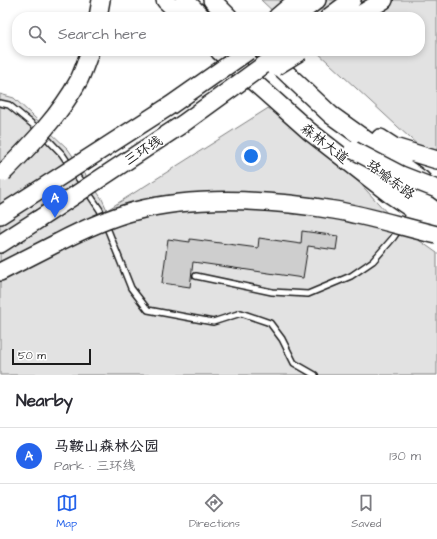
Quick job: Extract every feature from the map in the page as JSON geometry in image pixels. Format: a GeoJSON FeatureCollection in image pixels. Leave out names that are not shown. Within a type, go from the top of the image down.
{"type":"FeatureCollection","features":[{"type":"Feature","properties":{"kind":"highway"},"geometry":{"type":"LineString","coordinates":[[99,12],[101,0]]}},
{"type":"Feature","properties":{"kind":"highway"},"geometry":{"type":"LineString","coordinates":[[165,0],[191,9]]}},
{"type":"Feature","properties":{"kind":"highway"},"geometry":{"type":"LineString","coordinates":[[212,0],[225,12]]}},
{"type":"Feature","properties":{"kind":"highway"},"geometry":{"type":"LineString","coordinates":[[220,0],[227,12]]}},
{"type":"Feature","properties":{"kind":"highway"},"geometry":{"type":"LineString","coordinates":[[283,12],[297,0]]}},
{"type":"Feature","properties":{"kind":"highway"},"geometry":{"type":"LineString","coordinates":[[301,12],[317,0]]}},
{"type":"Feature","properties":{"kind":"highway"},"geometry":{"type":"LineString","coordinates":[[336,12],[352,0]]}},
{"type":"Feature","properties":{"kind":"highway"},"geometry":{"type":"LineString","coordinates":[[364,12],[384,0]]}},
{"type":"Feature","properties":{"kind":"highway"},"geometry":{"type":"LineString","coordinates":[[1,174],[29,148],[61,108],[79,80],[88,56]]}},
{"type":"Feature","properties":{"kind":"highway","name":"森林大道"},"geometry":{"type":"LineString","coordinates":[[226,56],[309,131],[391,195],[437,226]]}},
{"type":"Feature","properties":{"kind":"highway"},"geometry":{"type":"LineString","coordinates":[[171,105],[230,56]]}},
{"type":"Feature","properties":{"kind":"highway","name":"三环线"},"geometry":{"type":"LineString","coordinates":[[0,215],[171,105],[241,56]]}},
{"type":"Feature","properties":{"kind":"highway","name":"珞喻东路"},"geometry":{"type":"LineString","coordinates":[[242,56],[323,128],[437,212]]}},
{"type":"Feature","properties":{"kind":"highway","name":"森林大道"},"geometry":{"type":"LineString","coordinates":[[268,56],[331,115],[437,190]]}},
{"type":"Feature","properties":{"kind":"highway","name":"三环线"},"geometry":{"type":"LineString","coordinates":[[0,244],[184,123],[276,56]]}},
{"type":"Feature","properties":{"kind":"highway"},"geometry":{"type":"LineString","coordinates":[[184,123],[293,56]]}},
{"type":"Feature","properties":{"kind":"highway"},"geometry":{"type":"LineString","coordinates":[[312,97],[394,147],[437,160]]}},
{"type":"Feature","properties":{"kind":"highway"},"geometry":{"type":"LineString","coordinates":[[353,150],[401,175],[437,190]]}},
{"type":"Feature","properties":{"kind":"highway"},"geometry":{"type":"LineString","coordinates":[[0,272],[57,242],[107,220],[136,211],[180,204],[233,201],[282,203],[335,210],[437,235]]}},
{"type":"Feature","properties":{"kind":"lane"},"geometry":{"type":"LineString","coordinates":[[0,103],[9,105],[37,128],[62,154],[100,210],[131,288],[148,310],[213,322],[240,313],[270,323],[282,339],[294,362],[315,375]]}},
{"type":"Feature","properties":{"kind":"lane"},"geometry":{"type":"LineString","coordinates":[[196,276],[272,292],[308,294],[351,276],[373,261],[393,238],[413,210]]}},
{"type":"Feature","properties":{"kind":"shaded area"},"geometry":{"type":"Polygon","coordinates":[[[261,0],[437,0],[437,163],[321,56],[425,56],[425,12],[274,12],[261,0]]]}},
{"type":"Feature","properties":{"kind":"shaded area"},"geometry":{"type":"Polygon","coordinates":[[[0,94],[14,98],[68,149],[102,199],[107,210],[270,107],[335,156],[410,238],[413,236],[437,253],[437,375],[0,375],[0,94]]]}},
{"type":"Feature","properties":{"kind":"building"},"geometry":{"type":"Polygon","coordinates":[[[302,231],[338,236],[336,250],[308,246],[303,278],[193,262],[190,287],[162,283],[168,239],[190,242],[190,239],[258,248],[259,238],[301,244],[302,231]]]}},
{"type":"Feature","properties":{"kind":"place","name":"马鞍山森林公园"},"geometry":{"type":"Point","coordinates":[55,218]}}]}
